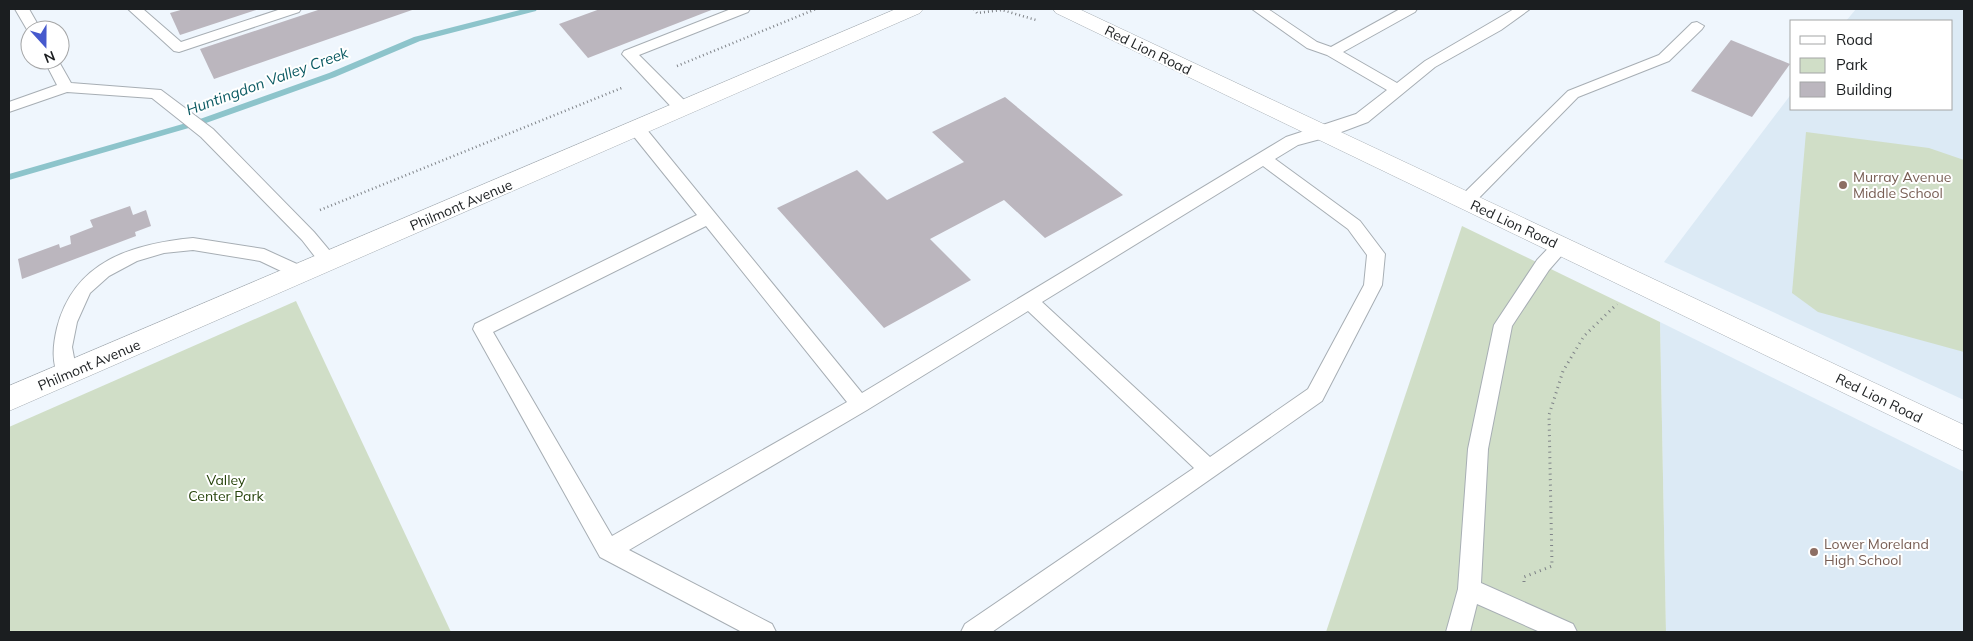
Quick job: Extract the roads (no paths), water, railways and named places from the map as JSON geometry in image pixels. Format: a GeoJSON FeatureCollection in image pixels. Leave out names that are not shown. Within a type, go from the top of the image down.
{"type":"FeatureCollection","features":[{"type":"Feature","properties":{"kind":"main road","name":"Philmont Avenue"},"geometry":{"type":"LineString","coordinates":[[9,399],[683,110],[913,9]]}},
{"type":"Feature","properties":{"kind":"main road","name":"Red Lion Road"},"geometry":{"type":"LineString","coordinates":[[1063,9],[1964,438]]}},
{"type":"Feature","properties":{"kind":"lane"},"geometry":{"type":"LineString","coordinates":[[22,9],[28,20]]}},
{"type":"Feature","properties":{"kind":"lane"},"geometry":{"type":"LineString","coordinates":[[139,12],[160,9]]}},
{"type":"Feature","properties":{"kind":"lane"},"geometry":{"type":"LineString","coordinates":[[139,12],[179,48],[294,9]]}},
{"type":"Feature","properties":{"kind":"lane"},"geometry":{"type":"LineString","coordinates":[[683,110],[629,54],[743,9]]}},
{"type":"Feature","properties":{"kind":"lane"},"geometry":{"type":"LineString","coordinates":[[1259,9],[1312,45],[1332,52],[1396,89]]}},
{"type":"Feature","properties":{"kind":"lane"},"geometry":{"type":"LineString","coordinates":[[1332,52],[1410,9]]}},
{"type":"Feature","properties":{"kind":"lane"},"geometry":{"type":"LineString","coordinates":[[608,550],[860,404],[1292,141],[1322,133],[1362,118],[1396,89],[1430,64],[1496,27],[1523,9]]}},
{"type":"Feature","properties":{"kind":"lane"},"geometry":{"type":"LineString","coordinates":[[1466,202],[1573,94],[1664,58],[1697,26]]}},
{"type":"Feature","properties":{"kind":"lane"},"geometry":{"type":"LineString","coordinates":[[57,70],[66,87]]}},
{"type":"Feature","properties":{"kind":"lane"},"geometry":{"type":"LineString","coordinates":[[9,107],[66,87],[156,93],[207,134],[308,236],[329,262]]}},
{"type":"Feature","properties":{"kind":"lane"},"geometry":{"type":"LineString","coordinates":[[637,129],[860,404]]}},
{"type":"Feature","properties":{"kind":"lane"},"geometry":{"type":"LineString","coordinates":[[973,632],[1315,395],[1373,285],[1376,254],[1354,226],[1263,158]]}},
{"type":"Feature","properties":{"kind":"lane"},"geometry":{"type":"LineString","coordinates":[[709,218],[482,329],[608,550],[764,632]]}},
{"type":"Feature","properties":{"kind":"lane"},"geometry":{"type":"LineString","coordinates":[[67,374],[62,347],[68,322],[83,289],[103,271],[131,256],[164,247],[193,244],[264,255],[302,274]]}},
{"type":"Feature","properties":{"kind":"lane"},"geometry":{"type":"LineString","coordinates":[[1458,632],[1469,588],[1478,449],[1503,325],[1543,265],[1561,246]]}},
{"type":"Feature","properties":{"kind":"lane"},"geometry":{"type":"LineString","coordinates":[[1030,301],[1209,469]]}},
{"type":"Feature","properties":{"kind":"lane"},"geometry":{"type":"LineString","coordinates":[[1469,588],[1565,632]]}},
{"type":"Feature","properties":{"kind":"waterway","name":"Huntingdon Valley Creek"},"geometry":{"type":"LineString","coordinates":[[9,177],[203,121],[332,75],[417,39],[533,9]]}},
{"type":"Feature","properties":{"kind":"place","name":"Murray Avenue Middle School"},"geometry":{"type":"Point","coordinates":[1843,185]}},
{"type":"Feature","properties":{"kind":"place","name":"Lower Moreland High School"},"geometry":{"type":"Point","coordinates":[1814,552]}},
{"type":"Feature","properties":{"kind":"park label","name":"Valley Center Park"},"geometry":{"type":"Point","coordinates":[226,488]}}]}
